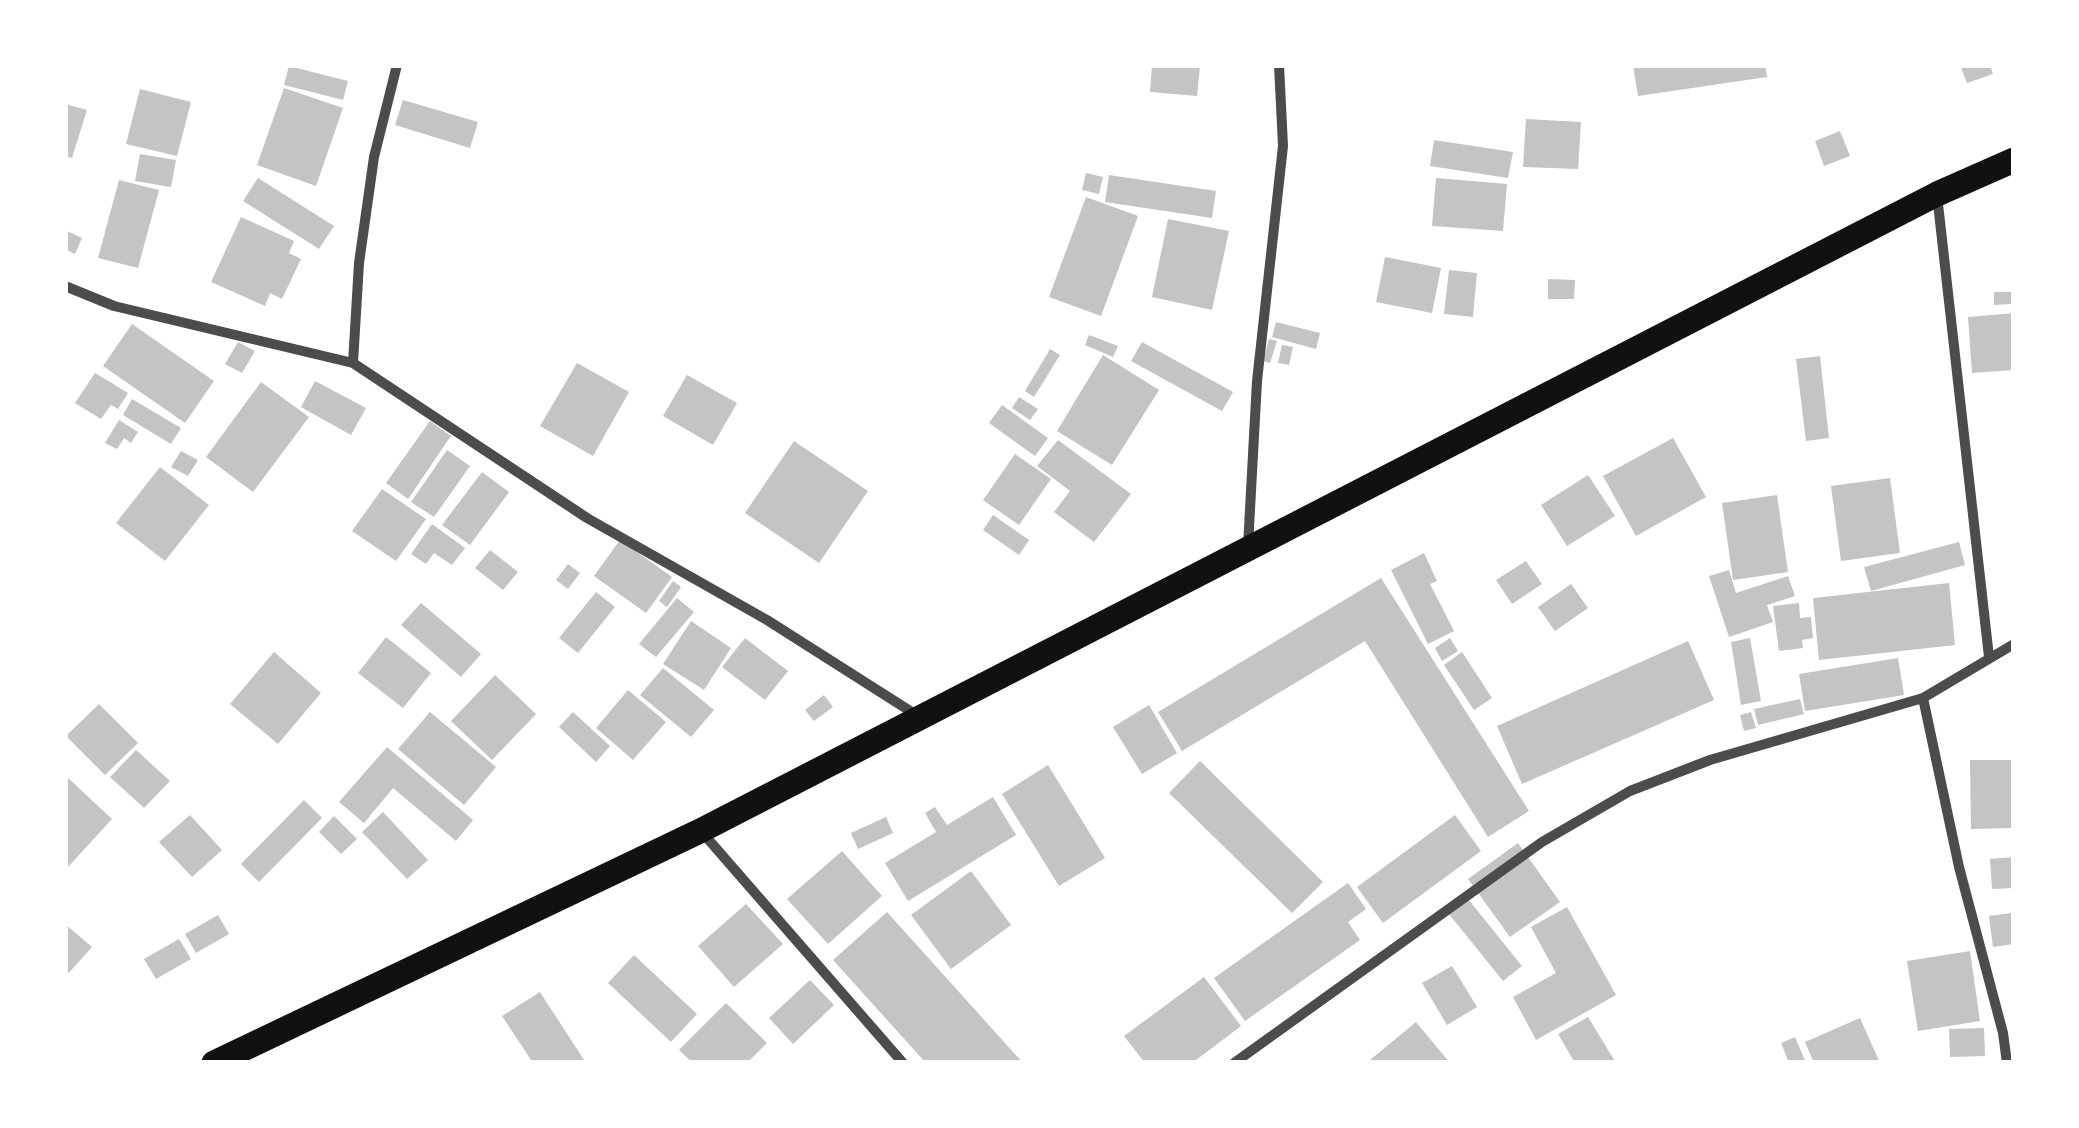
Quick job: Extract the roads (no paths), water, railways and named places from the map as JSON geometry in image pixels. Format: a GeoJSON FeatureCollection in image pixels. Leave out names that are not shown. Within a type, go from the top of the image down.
{"type":"FeatureCollection","features":[{"type":"Feature","properties":{"kind":"highway"},"geometry":{"type":"LineString","coordinates":[[214,1063],[700,831],[1936,194],[2014,160]]}},
{"type":"Feature","properties":{"kind":"street"},"geometry":{"type":"LineString","coordinates":[[352,363],[359,263],[374,157],[398,65]]}},
{"type":"Feature","properties":{"kind":"street"},"geometry":{"type":"LineString","coordinates":[[1248,547],[1257,380],[1283,146],[1279,65]]}},
{"type":"Feature","properties":{"kind":"street"},"geometry":{"type":"LineString","coordinates":[[1936,194],[1989,658]]}},
{"type":"Feature","properties":{"kind":"street"},"geometry":{"type":"LineString","coordinates":[[65,286],[114,306],[352,363],[587,518],[767,620],[919,716]]}},
{"type":"Feature","properties":{"kind":"street"},"geometry":{"type":"LineString","coordinates":[[1234,1063],[1542,842],[1630,790],[1710,760],[1923,698],[2014,644]]}},
{"type":"Feature","properties":{"kind":"street"},"geometry":{"type":"LineString","coordinates":[[1923,698],[1959,866],[2004,1033],[2007,1063]]}},
{"type":"Feature","properties":{"kind":"street"},"geometry":{"type":"LineString","coordinates":[[700,831],[903,1063]]}}]}
